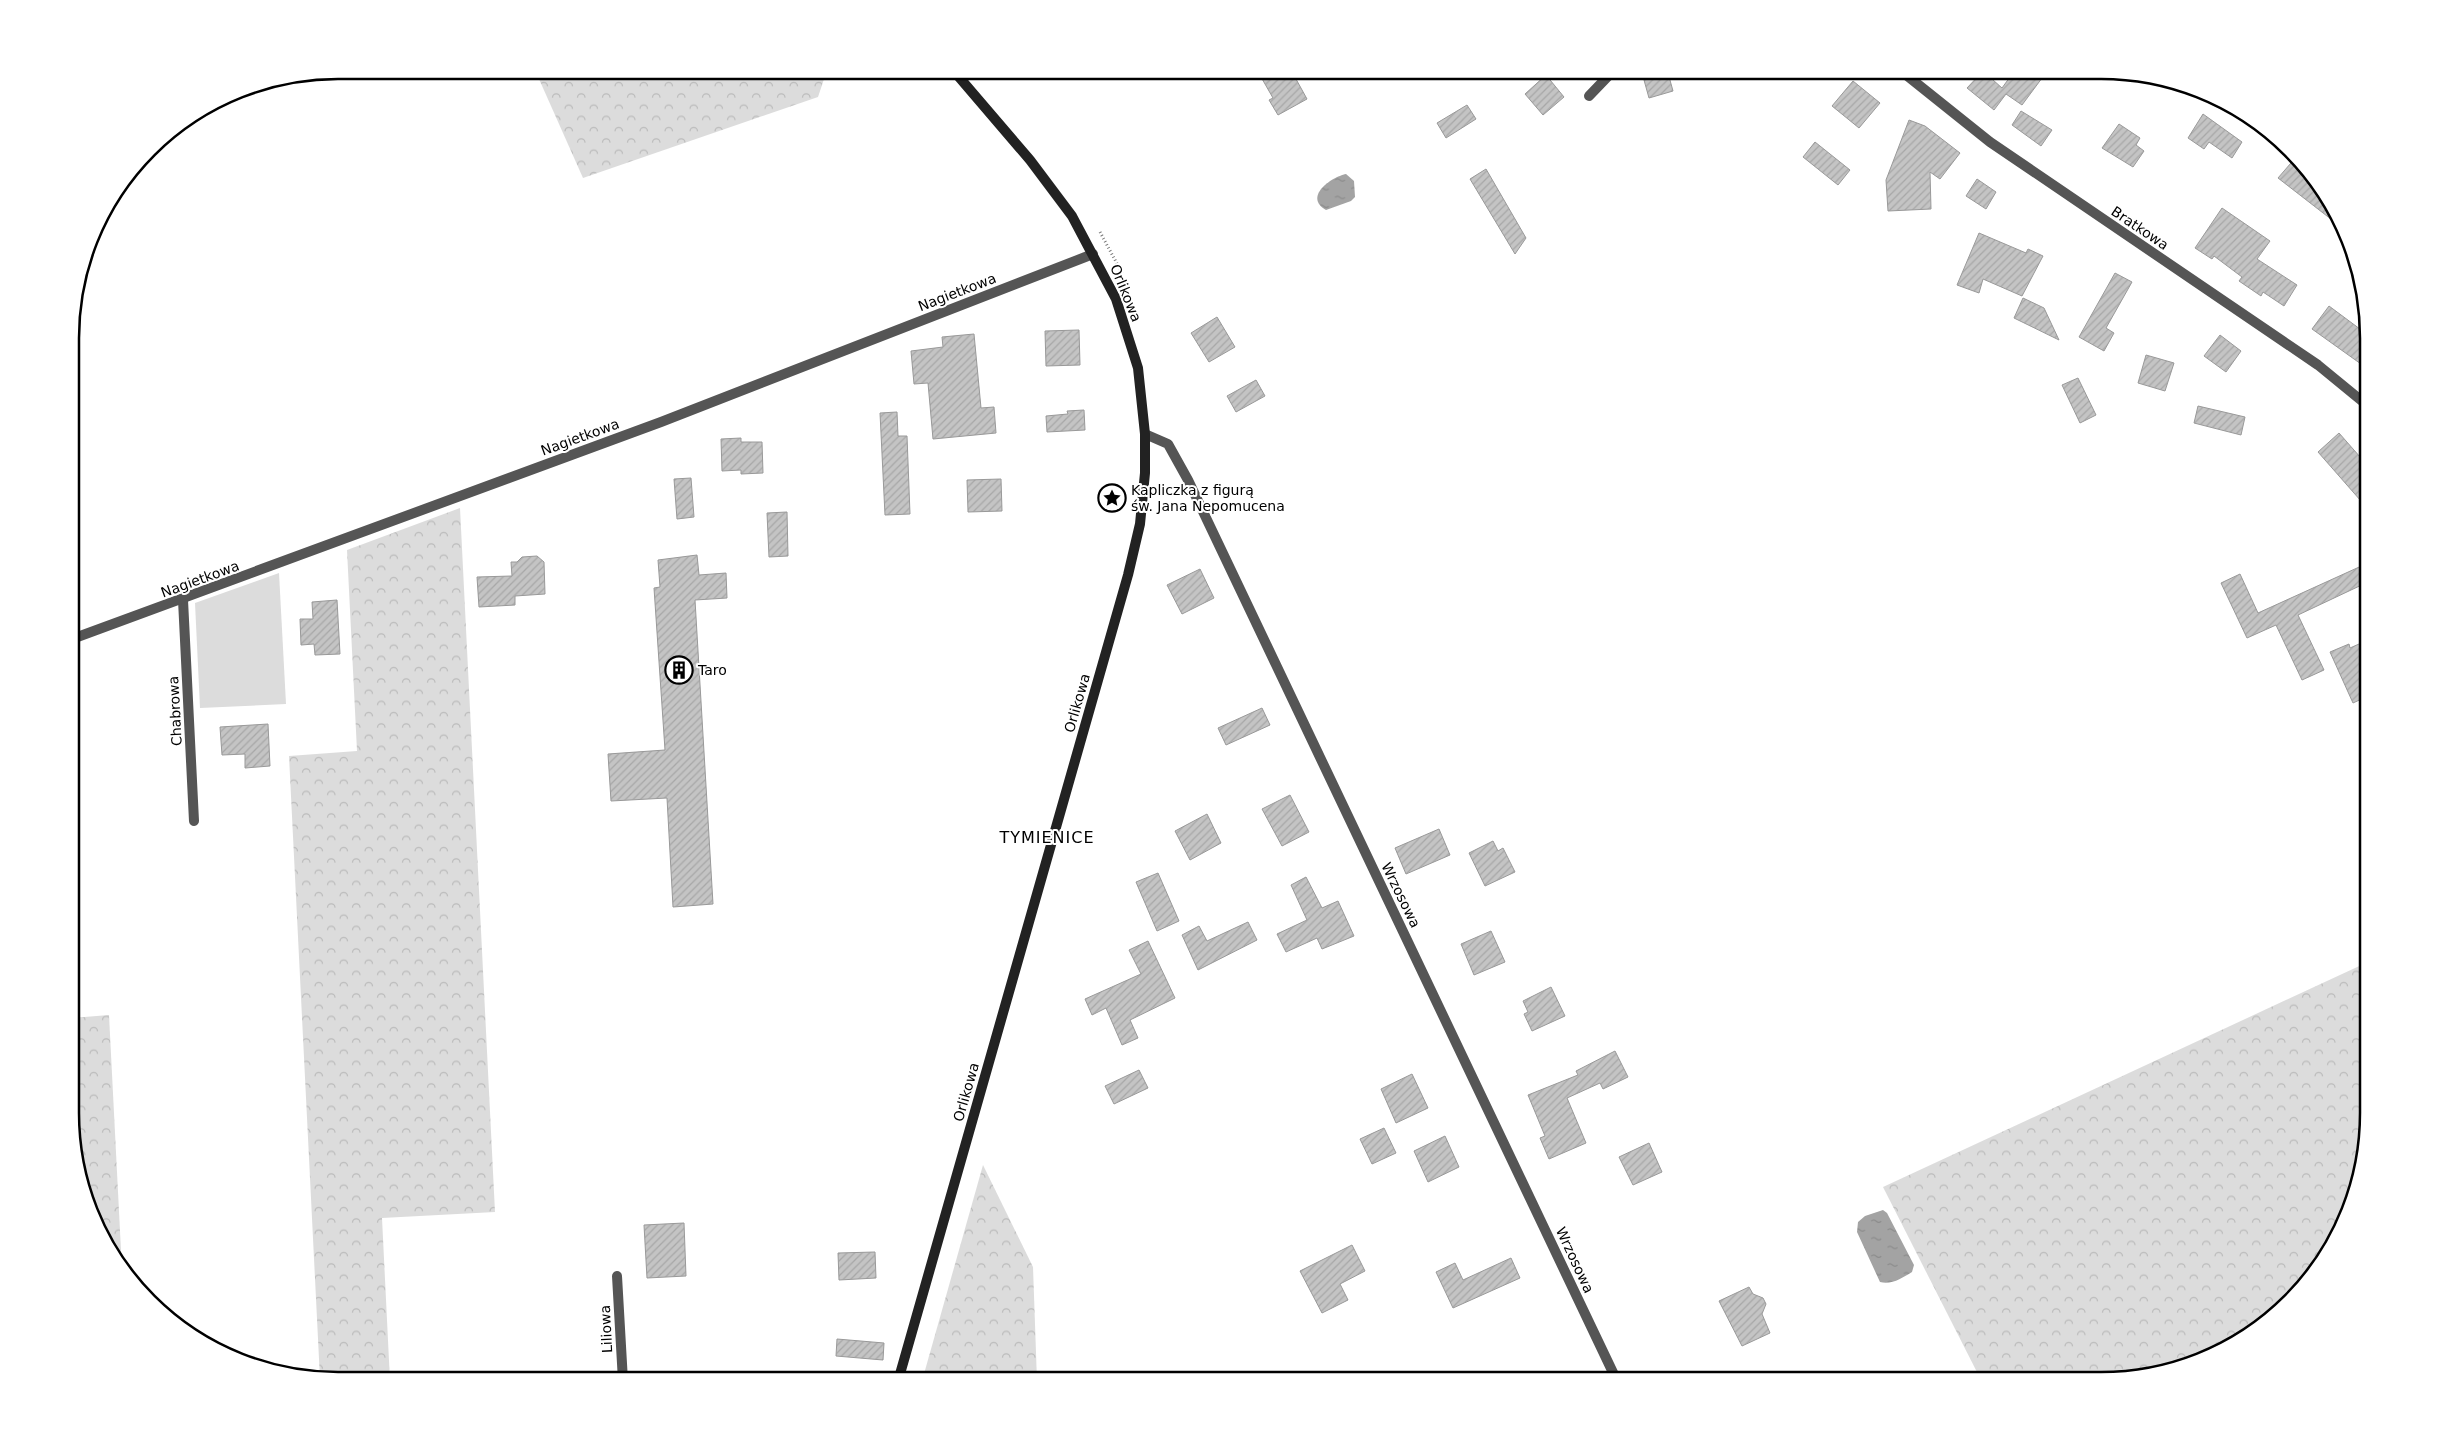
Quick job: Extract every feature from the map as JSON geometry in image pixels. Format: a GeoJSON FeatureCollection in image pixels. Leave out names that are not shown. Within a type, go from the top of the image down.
{"type":"FeatureCollection","features":[{"type":"Feature","properties":{"kind":"street","name":"Orlikowa"},"geometry":{"type":"LineString","coordinates":[[901,1372],[1128,575],[1140,524],[1145,473],[1145,434],[1138,368],[1116,299],[1072,216],[1030,160],[961,79]]}},
{"type":"Feature","properties":{"kind":"street"},"geometry":{"type":"LineString","coordinates":[[1589,96],[1605,79]]}},
{"type":"Feature","properties":{"kind":"street","name":"Bratkowa"},"geometry":{"type":"LineString","coordinates":[[1911,79],[1990,142],[2318,365],[2360,399]]}},
{"type":"Feature","properties":{"kind":"street","name":"Nagietkowa"},"geometry":{"type":"LineString","coordinates":[[79,637],[183,600],[710,403],[1093,254]]}},
{"type":"Feature","properties":{"kind":"street","name":"Wrzosowa"},"geometry":{"type":"LineString","coordinates":[[1145,434],[1168,444],[1188,480],[1613,1372]]}},
{"type":"Feature","properties":{"kind":"street","name":"Chabrowa"},"geometry":{"type":"LineString","coordinates":[[183,600],[194,822]]}},
{"type":"Feature","properties":{"kind":"street","name":"Liliowa"},"geometry":{"type":"LineString","coordinates":[[617,1276],[622,1372]]}},
{"type":"Feature","properties":{"kind":"path"},"geometry":{"type":"LineString","coordinates":[[1098,229],[1122,274]]}},
{"type":"Feature","properties":{"kind":"green space"},"geometry":{"type":"Polygon","coordinates":[[[539,79],[824,79],[818,97],[583,178],[539,79]]]}},
{"type":"Feature","properties":{"kind":"green space"},"geometry":{"type":"Polygon","coordinates":[[[460,508],[495,1212],[382,1218],[390,1372],[320,1372],[289,756],[357,751],[347,550],[460,508]]]}},
{"type":"Feature","properties":{"kind":"green space"},"geometry":{"type":"Polygon","coordinates":[[[279,573],[286,704],[200,708],[195,603],[279,573]]]}},
{"type":"Feature","properties":{"kind":"green space"},"geometry":{"type":"Polygon","coordinates":[[[2360,966],[2360,1130],[2355,1164],[2341,1213],[2326,1243],[2307,1271],[2272,1308],[2231,1338],[2201,1353],[2152,1367],[2118,1372],[1977,1372],[1883,1187],[2360,966]]]}},
{"type":"Feature","properties":{"kind":"green space"},"geometry":{"type":"Polygon","coordinates":[[[109,1015],[121,1256],[98,1213],[84,1164],[79,1130],[79,1017],[109,1015]]]}},
{"type":"Feature","properties":{"kind":"green space"},"geometry":{"type":"Polygon","coordinates":[[[983,1165],[1033,1267],[1037,1372],[925,1372],[983,1165]]]}},
{"type":"Feature","properties":{"kind":"water"},"geometry":{"type":"Polygon","coordinates":[[[1346,174],[1354,181],[1355,197],[1351,201],[1326,210],[1317,199],[1318,194],[1327,183],[1346,174]]]}},
{"type":"Feature","properties":{"kind":"water"},"geometry":{"type":"Polygon","coordinates":[[[1883,1210],[1887,1213],[1914,1265],[1912,1272],[1889,1283],[1880,1282],[1857,1232],[1858,1222],[1865,1216],[1883,1210]]]}},
{"type":"Feature","properties":{"kind":"building"},"geometry":{"type":"Polygon","coordinates":[[[1262,79],[1296,79],[1307,99],[1278,115],[1269,100],[1273,98],[1262,79]]]}},
{"type":"Feature","properties":{"kind":"building"},"geometry":{"type":"Polygon","coordinates":[[[1542,79],[1549,79],[1564,97],[1543,115],[1525,94],[1542,79]]]}},
{"type":"Feature","properties":{"kind":"building"},"geometry":{"type":"Polygon","coordinates":[[[1670,79],[1673,91],[1649,98],[1644,80],[1670,79]]]}},
{"type":"Feature","properties":{"kind":"building"},"geometry":{"type":"Polygon","coordinates":[[[1975,79],[1992,79],[2002,88],[2008,79],[2041,79],[2022,105],[2006,94],[1994,110],[1967,88],[1975,79]]]}},
{"type":"Feature","properties":{"kind":"building"},"geometry":{"type":"Polygon","coordinates":[[[1853,81],[1880,103],[1859,128],[1832,106],[1853,81]]]}},
{"type":"Feature","properties":{"kind":"building"},"geometry":{"type":"Polygon","coordinates":[[[1467,105],[1476,119],[1446,138],[1437,123],[1467,105]]]}},
{"type":"Feature","properties":{"kind":"building"},"geometry":{"type":"Polygon","coordinates":[[[2021,111],[2052,130],[2041,146],[2012,125],[2021,111]]]}},
{"type":"Feature","properties":{"kind":"building"},"geometry":{"type":"Polygon","coordinates":[[[2203,114],[2242,142],[2232,158],[2209,142],[2204,149],[2188,138],[2203,114]]]}},
{"type":"Feature","properties":{"kind":"building"},"geometry":{"type":"Polygon","coordinates":[[[1909,120],[1925,126],[1960,153],[1940,179],[1930,172],[1931,209],[1888,211],[1886,180],[1909,120]]]}},
{"type":"Feature","properties":{"kind":"building"},"geometry":{"type":"Polygon","coordinates":[[[2119,124],[2140,138],[2136,145],[2144,151],[2133,167],[2102,148],[2119,124]]]}},
{"type":"Feature","properties":{"kind":"building"},"geometry":{"type":"Polygon","coordinates":[[[1815,142],[1850,170],[1838,185],[1803,157],[1815,142]]]}},
{"type":"Feature","properties":{"kind":"building"},"geometry":{"type":"Polygon","coordinates":[[[2291,162],[2317,194],[2333,220],[2278,178],[2291,162]]]}},
{"type":"Feature","properties":{"kind":"building"},"geometry":{"type":"Polygon","coordinates":[[[1486,169],[1526,238],[1515,254],[1470,179],[1486,169]]]}},
{"type":"Feature","properties":{"kind":"building"},"geometry":{"type":"Polygon","coordinates":[[[1977,179],[1996,192],[1986,209],[1966,196],[1977,179]]]}},
{"type":"Feature","properties":{"kind":"building"},"geometry":{"type":"Polygon","coordinates":[[[2222,208],[2270,241],[2257,259],[2297,285],[2284,306],[2263,292],[2261,296],[2239,281],[2242,277],[2214,256],[2212,259],[2195,248],[2222,208]]]}},
{"type":"Feature","properties":{"kind":"building"},"geometry":{"type":"Polygon","coordinates":[[[1979,233],[2026,253],[2028,249],[2043,256],[2022,296],[1983,279],[1979,293],[1957,285],[1979,233]]]}},
{"type":"Feature","properties":{"kind":"building"},"geometry":{"type":"Polygon","coordinates":[[[2115,273],[2132,282],[2106,328],[2114,333],[2104,351],[2079,337],[2115,273]]]}},
{"type":"Feature","properties":{"kind":"building"},"geometry":{"type":"Polygon","coordinates":[[[2023,298],[2044,308],[2059,340],[2014,318],[2023,298]]]}},
{"type":"Feature","properties":{"kind":"building"},"geometry":{"type":"Polygon","coordinates":[[[2329,306],[2360,329],[2360,363],[2312,329],[2329,306]]]}},
{"type":"Feature","properties":{"kind":"building"},"geometry":{"type":"Polygon","coordinates":[[[1217,317],[1235,347],[1209,362],[1191,333],[1217,317]]]}},
{"type":"Feature","properties":{"kind":"building"},"geometry":{"type":"Polygon","coordinates":[[[1079,330],[1080,365],[1046,366],[1045,331],[1079,330]]]}},
{"type":"Feature","properties":{"kind":"building"},"geometry":{"type":"Polygon","coordinates":[[[974,334],[981,408],[994,407],[996,433],[933,439],[928,383],[914,384],[911,351],[943,347],[942,337],[974,334]]]}},
{"type":"Feature","properties":{"kind":"building"},"geometry":{"type":"Polygon","coordinates":[[[2220,335],[2241,351],[2226,372],[2204,356],[2220,335]]]}},
{"type":"Feature","properties":{"kind":"building"},"geometry":{"type":"Polygon","coordinates":[[[2146,355],[2174,363],[2165,391],[2138,383],[2146,355]]]}},
{"type":"Feature","properties":{"kind":"building"},"geometry":{"type":"Polygon","coordinates":[[[2078,378],[2096,415],[2080,423],[2062,385],[2078,378]]]}},
{"type":"Feature","properties":{"kind":"building"},"geometry":{"type":"Polygon","coordinates":[[[1256,380],[1265,396],[1236,412],[1227,396],[1256,380]]]}},
{"type":"Feature","properties":{"kind":"building"},"geometry":{"type":"Polygon","coordinates":[[[2198,406],[2245,417],[2241,435],[2194,423],[2198,406]]]}},
{"type":"Feature","properties":{"kind":"building"},"geometry":{"type":"Polygon","coordinates":[[[1084,410],[1085,430],[1047,432],[1046,416],[1068,414],[1067,411],[1084,410]]]}},
{"type":"Feature","properties":{"kind":"building"},"geometry":{"type":"Polygon","coordinates":[[[897,412],[898,436],[907,436],[910,514],[885,515],[880,413],[897,412]]]}},
{"type":"Feature","properties":{"kind":"building"},"geometry":{"type":"Polygon","coordinates":[[[2339,433],[2360,457],[2360,500],[2318,452],[2339,433]]]}},
{"type":"Feature","properties":{"kind":"building"},"geometry":{"type":"Polygon","coordinates":[[[741,438],[741,442],[762,442],[763,473],[741,474],[741,470],[722,471],[721,439],[741,438]]]}},
{"type":"Feature","properties":{"kind":"building"},"geometry":{"type":"Polygon","coordinates":[[[691,478],[694,517],[677,519],[674,479],[691,478]]]}},
{"type":"Feature","properties":{"kind":"building"},"geometry":{"type":"Polygon","coordinates":[[[1001,479],[1002,511],[968,512],[967,480],[1001,479]]]}},
{"type":"Feature","properties":{"kind":"building"},"geometry":{"type":"Polygon","coordinates":[[[787,512],[788,556],[769,557],[767,513],[787,512]]]}},
{"type":"Feature","properties":{"kind":"building","name":"Taro"},"geometry":{"type":"Polygon","coordinates":[[[697,555],[699,575],[726,573],[727,598],[695,600],[713,904],[673,907],[667,798],[611,801],[608,754],[665,750],[654,588],[660,587],[658,560],[697,555]]]}},
{"type":"Feature","properties":{"kind":"building"},"geometry":{"type":"Polygon","coordinates":[[[537,556],[544,562],[545,594],[515,596],[515,605],[479,607],[477,577],[512,576],[511,562],[517,562],[522,557],[537,556]]]}},
{"type":"Feature","properties":{"kind":"building"},"geometry":{"type":"Polygon","coordinates":[[[2360,567],[2360,586],[2298,615],[2324,670],[2302,680],[2276,625],[2247,638],[2221,583],[2240,574],[2258,613],[2360,567]]]}},
{"type":"Feature","properties":{"kind":"building"},"geometry":{"type":"Polygon","coordinates":[[[1200,569],[1214,598],[1182,614],[1167,585],[1200,569]]]}},
{"type":"Feature","properties":{"kind":"building"},"geometry":{"type":"Polygon","coordinates":[[[337,600],[340,654],[315,655],[314,644],[301,645],[300,619],[313,619],[312,602],[337,600]]]}},
{"type":"Feature","properties":{"kind":"building"},"geometry":{"type":"Polygon","coordinates":[[[2349,644],[2350,648],[2360,644],[2360,700],[2353,703],[2330,652],[2349,644]]]}},
{"type":"Feature","properties":{"kind":"building"},"geometry":{"type":"Polygon","coordinates":[[[1262,708],[1270,725],[1226,745],[1218,728],[1262,708]]]}},
{"type":"Feature","properties":{"kind":"building"},"geometry":{"type":"Polygon","coordinates":[[[268,724],[270,766],[245,768],[245,754],[222,755],[220,727],[268,724]]]}},
{"type":"Feature","properties":{"kind":"building"},"geometry":{"type":"Polygon","coordinates":[[[1290,795],[1309,832],[1282,846],[1262,809],[1290,795]]]}},
{"type":"Feature","properties":{"kind":"building"},"geometry":{"type":"Polygon","coordinates":[[[1207,814],[1221,843],[1190,860],[1175,831],[1207,814]]]}},
{"type":"Feature","properties":{"kind":"building"},"geometry":{"type":"Polygon","coordinates":[[[1439,829],[1450,855],[1406,874],[1395,848],[1439,829]]]}},
{"type":"Feature","properties":{"kind":"building"},"geometry":{"type":"Polygon","coordinates":[[[1493,841],[1498,851],[1503,848],[1515,872],[1485,886],[1469,853],[1493,841]]]}},
{"type":"Feature","properties":{"kind":"building"},"geometry":{"type":"Polygon","coordinates":[[[1158,873],[1179,921],[1157,931],[1136,882],[1158,873]]]}},
{"type":"Feature","properties":{"kind":"building"},"geometry":{"type":"Polygon","coordinates":[[[1306,877],[1322,908],[1338,901],[1354,936],[1322,949],[1317,938],[1286,952],[1277,934],[1307,920],[1291,885],[1306,877]]]}},
{"type":"Feature","properties":{"kind":"building"},"geometry":{"type":"Polygon","coordinates":[[[1248,922],[1257,940],[1198,970],[1182,935],[1199,926],[1207,941],[1248,922]]]}},
{"type":"Feature","properties":{"kind":"building"},"geometry":{"type":"Polygon","coordinates":[[[1491,931],[1505,962],[1474,975],[1461,944],[1491,931]]]}},
{"type":"Feature","properties":{"kind":"building"},"geometry":{"type":"Polygon","coordinates":[[[1148,941],[1175,998],[1130,1020],[1138,1038],[1122,1045],[1106,1008],[1092,1015],[1085,999],[1141,974],[1129,950],[1148,941]]]}},
{"type":"Feature","properties":{"kind":"building"},"geometry":{"type":"Polygon","coordinates":[[[1551,987],[1565,1016],[1532,1031],[1524,1014],[1528,1012],[1523,1001],[1551,987]]]}},
{"type":"Feature","properties":{"kind":"building"},"geometry":{"type":"Polygon","coordinates":[[[1615,1051],[1628,1077],[1603,1089],[1600,1083],[1567,1098],[1586,1143],[1549,1159],[1540,1138],[1545,1136],[1528,1095],[1578,1075],[1576,1071],[1615,1051]]]}},
{"type":"Feature","properties":{"kind":"building"},"geometry":{"type":"Polygon","coordinates":[[[1139,1070],[1148,1088],[1114,1104],[1105,1086],[1139,1070]]]}},
{"type":"Feature","properties":{"kind":"building"},"geometry":{"type":"Polygon","coordinates":[[[1412,1074],[1428,1108],[1396,1123],[1381,1089],[1412,1074]]]}},
{"type":"Feature","properties":{"kind":"building"},"geometry":{"type":"Polygon","coordinates":[[[1384,1128],[1396,1153],[1372,1164],[1360,1139],[1384,1128]]]}},
{"type":"Feature","properties":{"kind":"building"},"geometry":{"type":"Polygon","coordinates":[[[1445,1136],[1459,1167],[1428,1182],[1414,1151],[1445,1136]]]}},
{"type":"Feature","properties":{"kind":"building"},"geometry":{"type":"Polygon","coordinates":[[[1649,1143],[1662,1172],[1633,1185],[1619,1157],[1649,1143]]]}},
{"type":"Feature","properties":{"kind":"building"},"geometry":{"type":"Polygon","coordinates":[[[684,1223],[686,1276],[647,1278],[644,1225],[684,1223]]]}},
{"type":"Feature","properties":{"kind":"building"},"geometry":{"type":"Polygon","coordinates":[[[1352,1245],[1365,1271],[1340,1284],[1348,1300],[1322,1313],[1300,1271],[1352,1245]]]}},
{"type":"Feature","properties":{"kind":"building"},"geometry":{"type":"Polygon","coordinates":[[[875,1252],[876,1278],[839,1280],[838,1253],[875,1252]]]}},
{"type":"Feature","properties":{"kind":"building"},"geometry":{"type":"Polygon","coordinates":[[[1511,1258],[1520,1278],[1453,1308],[1436,1272],[1455,1263],[1463,1280],[1511,1258]]]}},
{"type":"Feature","properties":{"kind":"building"},"geometry":{"type":"Polygon","coordinates":[[[1749,1287],[1753,1294],[1763,1298],[1766,1304],[1762,1314],[1770,1333],[1742,1346],[1719,1301],[1749,1287]]]}},
{"type":"Feature","properties":{"kind":"building"},"geometry":{"type":"Polygon","coordinates":[[[837,1339],[884,1343],[883,1360],[836,1356],[837,1339]]]}},
{"type":"Feature","properties":{"kind":"place","name":"Kapliczka z figurą św. Jana Nepomucena"},"geometry":{"type":"Point","coordinates":[1112,498]}},
{"type":"Feature","properties":{"kind":"place","name":"Taro"},"geometry":{"type":"Point","coordinates":[679,670]}},
{"type":"Feature","properties":{"kind":"district","name":"TYMIENICE"},"geometry":{"type":"Point","coordinates":[1047,837]}}]}
